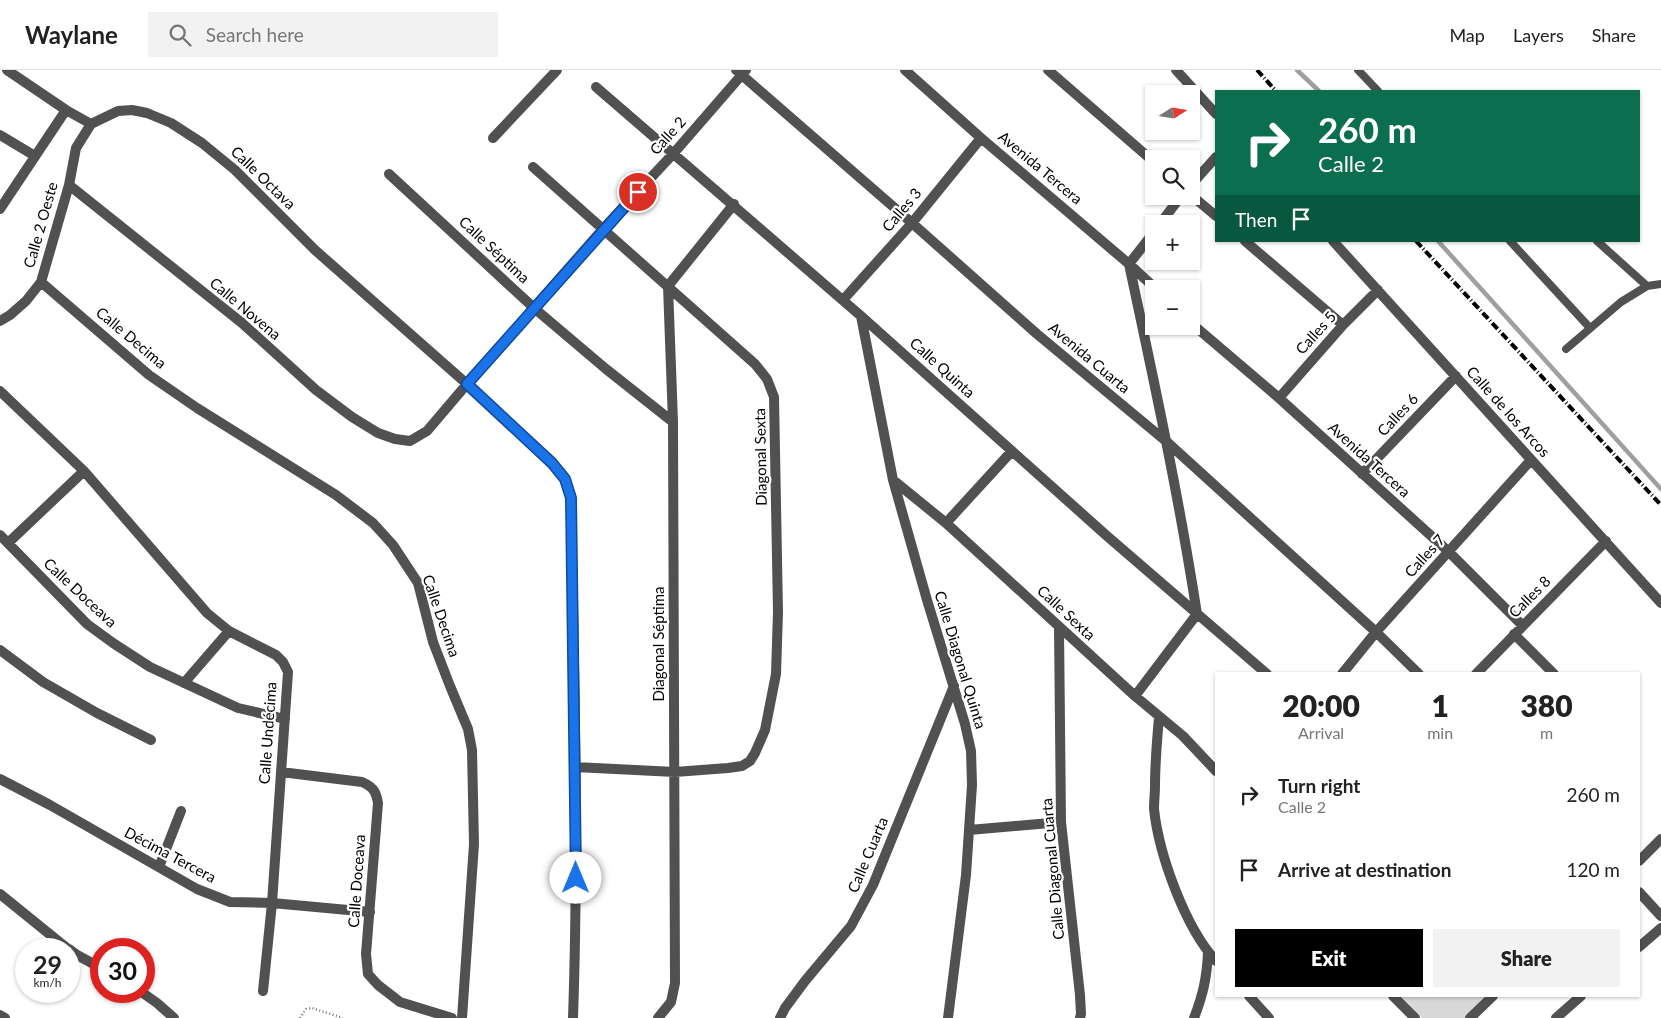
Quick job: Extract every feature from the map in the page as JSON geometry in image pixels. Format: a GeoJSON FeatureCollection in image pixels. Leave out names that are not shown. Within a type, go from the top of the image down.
{"type":"FeatureCollection","features":[{"type":"Feature","properties":{"kind":"street"},"geometry":{"type":"LineString","coordinates":[[7,70],[66,110],[91,124]]}},
{"type":"Feature","properties":{"kind":"street"},"geometry":{"type":"LineString","coordinates":[[494,138],[557,70]]}},
{"type":"Feature","properties":{"kind":"street","name":"Avenida Tercera"},"geometry":{"type":"LineString","coordinates":[[904,70],[1146,280]]}},
{"type":"Feature","properties":{"kind":"street"},"geometry":{"type":"LineString","coordinates":[[1048,70],[1145,154]]}},
{"type":"Feature","properties":{"kind":"street"},"geometry":{"type":"LineString","coordinates":[[1176,70],[1215,113]]}},
{"type":"Feature","properties":{"kind":"street","name":"Calle 2"},"geometry":{"type":"LineString","coordinates":[[410,441],[427,431],[602,230],[673,154],[741,72]]}},
{"type":"Feature","properties":{"kind":"street","name":"Avenida Cuarta"},"geometry":{"type":"LineString","coordinates":[[741,72],[1037,334],[1167,442],[1376,632],[1417,672]]}},
{"type":"Feature","properties":{"kind":"street","name":"Calle Quinta"},"geometry":{"type":"LineString","coordinates":[[596,87],[734,204],[1265,672]]}},
{"type":"Feature","properties":{"kind":"street"},"geometry":{"type":"LineString","coordinates":[[0,209],[66,110]]}},
{"type":"Feature","properties":{"kind":"street","name":"Calle Octava"},"geometry":{"type":"LineString","coordinates":[[91,124],[118,111],[132,110],[147,113],[171,123],[202,143],[235,170],[316,250],[467,384],[552,463],[565,479],[571,498],[575,767],[576,933],[573,1018]]}},
{"type":"Feature","properties":{"kind":"street","name":"Calle 2 Oeste"},"geometry":{"type":"LineString","coordinates":[[0,321],[26,301],[40,282],[69,185],[76,148],[91,124]]}},
{"type":"Feature","properties":{"kind":"street"},"geometry":{"type":"LineString","coordinates":[[0,135],[35,156]]}},
{"type":"Feature","properties":{"kind":"street","name":"Calles 3"},"geometry":{"type":"LineString","coordinates":[[843,300],[912,223],[981,138]]}},
{"type":"Feature","properties":{"kind":"street"},"geometry":{"type":"LineString","coordinates":[[1200,174],[1215,158]]}},
{"type":"Feature","properties":{"kind":"street","name":"Diagonal Sexta"},"geometry":{"type":"LineString","coordinates":[[533,167],[755,364],[767,379],[774,397],[778,612],[776,674],[764,730],[755,753],[750,761],[742,766],[674,772],[575,767]]}},
{"type":"Feature","properties":{"kind":"street","name":"Calle Séptima"},"geometry":{"type":"LineString","coordinates":[[389,174],[534,308],[673,422]]}},
{"type":"Feature","properties":{"kind":"street","name":"Calle Novena"},"geometry":{"type":"LineString","coordinates":[[69,185],[242,323],[316,390],[352,417],[378,433],[395,439],[410,441]]}},
{"type":"Feature","properties":{"kind":"street"},"geometry":{"type":"LineString","coordinates":[[1200,203],[1215,215]]}},
{"type":"Feature","properties":{"kind":"street"},"geometry":{"type":"LineString","coordinates":[[668,286],[734,204]]}},
{"type":"Feature","properties":{"kind":"street"},"geometry":{"type":"LineString","coordinates":[[1246,242],[1343,325]]}},
{"type":"Feature","properties":{"kind":"street","name":"Calle de los Arcos"},"geometry":{"type":"LineString","coordinates":[[1334,242],[1661,603]]}},
{"type":"Feature","properties":{"kind":"street"},"geometry":{"type":"LineString","coordinates":[[1136,696],[1197,614],[1183,525],[1167,442],[1129,264],[1145,244]]}},
{"type":"Feature","properties":{"kind":"street","name":"Calle Decima"},"geometry":{"type":"LineString","coordinates":[[40,282],[150,375],[197,408],[336,495],[373,523],[393,545],[418,583],[433,642],[468,728],[472,750],[474,844],[462,1018]]}},
{"type":"Feature","properties":{"kind":"street","name":"Diagonal Séptima"},"geometry":{"type":"LineString","coordinates":[[658,1018],[671,1002],[675,983],[673,422],[668,286]]}},
{"type":"Feature","properties":{"kind":"street","name":"Calles 5"},"geometry":{"type":"LineString","coordinates":[[1279,398],[1343,325],[1378,290]]}},
{"type":"Feature","properties":{"kind":"street","name":"Calle Diagonal Quinta"},"geometry":{"type":"LineString","coordinates":[[861,316],[893,480],[965,724],[971,751],[972,785],[966,875],[948,1018]]}},
{"type":"Feature","properties":{"kind":"street","name":"Avenida Tercera"},"geometry":{"type":"LineString","coordinates":[[1200,331],[1279,398],[1449,552],[1522,625]]}},
{"type":"Feature","properties":{"kind":"street","name":"Calles 6"},"geometry":{"type":"LineString","coordinates":[[1362,474],[1456,376]]}},
{"type":"Feature","properties":{"kind":"street","name":"Calle Undécima"},"geometry":{"type":"LineString","coordinates":[[0,391],[84,471],[207,613],[229,631],[276,655],[284,662],[288,672],[285,719],[272,902],[263,990]]}},
{"type":"Feature","properties":{"kind":"street"},"geometry":{"type":"LineString","coordinates":[[946,523],[1012,451]]}},
{"type":"Feature","properties":{"kind":"street","name":"Calles 7"},"geometry":{"type":"LineString","coordinates":[[1344,672],[1376,632],[1531,460]]}},
{"type":"Feature","properties":{"kind":"street"},"geometry":{"type":"LineString","coordinates":[[8,543],[84,471]]}},
{"type":"Feature","properties":{"kind":"street","name":"Calle Sexta"},"geometry":{"type":"LineString","coordinates":[[893,480],[946,523],[1059,628],[1183,736],[1215,770]]}},
{"type":"Feature","properties":{"kind":"street","name":"Calle Doceava"},"geometry":{"type":"LineString","coordinates":[[0,535],[87,624],[150,667],[238,708],[285,719]]}},
{"type":"Feature","properties":{"kind":"street","name":"Calles 8"},"geometry":{"type":"LineString","coordinates":[[1478,672],[1606,541]]}},
{"type":"Feature","properties":{"kind":"street","name":"Calle Diagonal Cuarta"},"geometry":{"type":"LineString","coordinates":[[1059,628],[1061,822],[1080,995],[1080,1018]]}},
{"type":"Feature","properties":{"kind":"street"},"geometry":{"type":"LineString","coordinates":[[184,683],[229,631]]}},
{"type":"Feature","properties":{"kind":"street"},"geometry":{"type":"LineString","coordinates":[[1514,634],[1552,672]]}},
{"type":"Feature","properties":{"kind":"street"},"geometry":{"type":"LineString","coordinates":[[0,650],[43,682],[97,714],[151,740]]}},
{"type":"Feature","properties":{"kind":"street","name":"Calle Cuarta"},"geometry":{"type":"LineString","coordinates":[[780,1018],[805,981],[851,926],[873,885],[954,686]]}},
{"type":"Feature","properties":{"kind":"street"},"geometry":{"type":"LineString","coordinates":[[1159,716],[1155,760],[1154,809],[1164,854],[1180,902],[1208,952],[1215,960]]}},
{"type":"Feature","properties":{"kind":"street","name":"Calle Doceava"},"geometry":{"type":"LineString","coordinates":[[281,772],[362,782],[372,786],[378,803],[366,954],[368,974],[378,985],[400,1002],[452,1018]]}},
{"type":"Feature","properties":{"kind":"street","name":"Décima Tercera"},"geometry":{"type":"LineString","coordinates":[[0,779],[197,889],[230,902],[272,902],[370,912]]}},
{"type":"Feature","properties":{"kind":"street"},"geometry":{"type":"LineString","coordinates":[[159,867],[181,811]]}},
{"type":"Feature","properties":{"kind":"street"},"geometry":{"type":"LineString","coordinates":[[969,830],[1061,822]]}},
{"type":"Feature","properties":{"kind":"street"},"geometry":{"type":"LineString","coordinates":[[1640,859],[1661,839]]}},
{"type":"Feature","properties":{"kind":"street"},"geometry":{"type":"LineString","coordinates":[[1640,893],[1661,916]]}},
{"type":"Feature","properties":{"kind":"street"},"geometry":{"type":"LineString","coordinates":[[0,894],[55,938]]}},
{"type":"Feature","properties":{"kind":"street"},"geometry":{"type":"LineString","coordinates":[[1640,946],[1661,928]]}},
{"type":"Feature","properties":{"kind":"street"},"geometry":{"type":"LineString","coordinates":[[1194,1018],[1207,978],[1208,952]]}},
{"type":"Feature","properties":{"kind":"street"},"geometry":{"type":"LineString","coordinates":[[1250,997],[1269,1018]]}},
{"type":"Feature","properties":{"kind":"street"},"geometry":{"type":"LineString","coordinates":[[1394,997],[1413,1017]]}},
{"type":"Feature","properties":{"kind":"street"},"geometry":{"type":"LineString","coordinates":[[1470,1018],[1492,997]]}},
{"type":"Feature","properties":{"kind":"street"},"geometry":{"type":"LineString","coordinates":[[1556,1018],[1580,997]]}},
{"type":"Feature","properties":{"kind":"street"},"geometry":{"type":"LineString","coordinates":[[155,1002],[174,1018]]}},
{"type":"Feature","properties":{"kind":"street"},"geometry":{"type":"LineString","coordinates":[[0,1015],[5,1018]]}},
{"type":"Feature","properties":{"kind":"lane"},"geometry":{"type":"LineString","coordinates":[[1358,70],[1377,90]]}},
{"type":"Feature","properties":{"kind":"lane"},"geometry":{"type":"LineString","coordinates":[[1511,242],[1590,328]]}},
{"type":"Feature","properties":{"kind":"lane"},"geometry":{"type":"LineString","coordinates":[[1597,242],[1647,286]]}},
{"type":"Feature","properties":{"kind":"lane"},"geometry":{"type":"LineString","coordinates":[[1566,349],[1621,302],[1647,286],[1661,284]]}},
{"type":"Feature","properties":{"kind":"path"},"geometry":{"type":"LineString","coordinates":[[300,1018],[306,1009],[312,1008],[343,1018]]}},
{"type":"Feature","properties":{"kind":"shaded area"},"geometry":{"type":"Polygon","coordinates":[[[1402,997],[1487,997],[1465,1018],[1422,1018],[1402,997]]]}},
{"type":"Feature","properties":{"kind":"waterway"},"geometry":{"type":"LineString","coordinates":[[1297,70],[1318,90]]}},
{"type":"Feature","properties":{"kind":"waterway"},"geometry":{"type":"LineString","coordinates":[[1439,242],[1661,489]]}},
{"type":"Feature","properties":{"kind":"railway"},"geometry":{"type":"LineString","coordinates":[[1257,70],[1275,90]]}},
{"type":"Feature","properties":{"kind":"railway"},"geometry":{"type":"LineString","coordinates":[[1417,242],[1661,505]]}},
{"type":"Feature","properties":{"kind":"route"},"geometry":{"type":"LineString","coordinates":[[576,878],[571,498],[565,479],[552,463],[467,384],[602,230],[638,192]]}}]}
